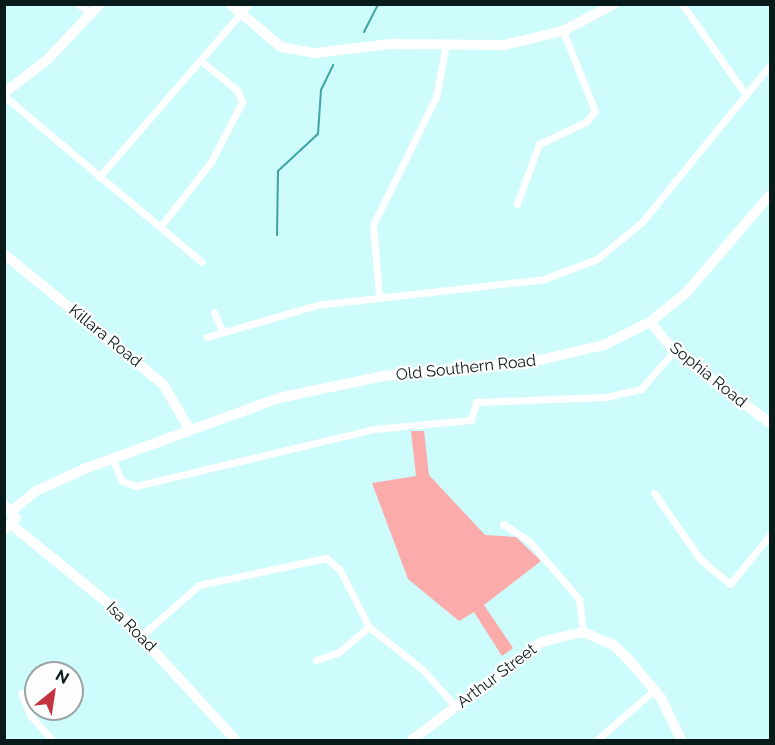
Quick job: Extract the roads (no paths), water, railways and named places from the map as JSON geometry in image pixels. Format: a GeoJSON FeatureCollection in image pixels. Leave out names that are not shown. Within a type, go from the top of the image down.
{"type":"FeatureCollection","features":[{"type":"Feature","properties":{"kind":"street"},"geometry":{"type":"LineString","coordinates":[[78,4],[92,14]]}},
{"type":"Feature","properties":{"kind":"street"},"geometry":{"type":"LineString","coordinates":[[100,4],[4,95],[202,262]]}},
{"type":"Feature","properties":{"kind":"street"},"geometry":{"type":"LineString","coordinates":[[230,4],[291,51],[332,53],[402,44],[445,49],[504,45],[563,31],[614,4]]}},
{"type":"Feature","properties":{"kind":"street"},"geometry":{"type":"LineString","coordinates":[[99,177],[249,4]]}},
{"type":"Feature","properties":{"kind":"street"},"geometry":{"type":"LineString","coordinates":[[682,4],[746,95]]}},
{"type":"Feature","properties":{"kind":"street"},"geometry":{"type":"LineString","coordinates":[[518,204],[541,142],[586,122],[595,111],[563,31]]}},
{"type":"Feature","properties":{"kind":"street"},"geometry":{"type":"LineString","coordinates":[[379,295],[373,225],[436,97],[445,49]]}},
{"type":"Feature","properties":{"kind":"street"},"geometry":{"type":"LineString","coordinates":[[160,226],[207,168],[242,102],[237,90],[201,61]]}},
{"type":"Feature","properties":{"kind":"street"},"geometry":{"type":"LineString","coordinates":[[207,337],[285,312],[379,295],[544,279],[597,260],[642,222],[771,65]]}},
{"type":"Feature","properties":{"kind":"street","name":"Old Southern Road"},"geometry":{"type":"LineString","coordinates":[[9,508],[36,491],[112,458],[190,430],[333,385],[575,354],[650,322],[703,276],[771,195]]}},
{"type":"Feature","properties":{"kind":"street","name":"Killara Road"},"geometry":{"type":"LineString","coordinates":[[4,254],[163,384],[190,430]]}},
{"type":"Feature","properties":{"kind":"street"},"geometry":{"type":"LineString","coordinates":[[213,312],[222,331]]}},
{"type":"Feature","properties":{"kind":"street","name":"Sophia Road"},"geometry":{"type":"LineString","coordinates":[[650,322],[674,351],[771,423]]}},
{"type":"Feature","properties":{"kind":"street"},"geometry":{"type":"LineString","coordinates":[[112,458],[123,481],[136,486],[374,429],[471,420],[476,402],[606,397],[641,388],[674,351]]}},
{"type":"Feature","properties":{"kind":"street"},"geometry":{"type":"LineString","coordinates":[[654,493],[700,559],[730,584],[771,535]]}},
{"type":"Feature","properties":{"kind":"street"},"geometry":{"type":"LineString","coordinates":[[9,508],[9,528]]}},
{"type":"Feature","properties":{"kind":"street"},"geometry":{"type":"LineString","coordinates":[[502,525],[529,541],[579,599],[583,632],[614,645],[654,690],[681,741]]}},
{"type":"Feature","properties":{"kind":"street","name":"Isa Road"},"geometry":{"type":"LineString","coordinates":[[9,528],[141,636],[236,741]]}},
{"type":"Feature","properties":{"kind":"street"},"geometry":{"type":"LineString","coordinates":[[141,636],[199,585],[319,557],[340,570],[369,627],[423,670],[456,707]]}},
{"type":"Feature","properties":{"kind":"street"},"geometry":{"type":"LineString","coordinates":[[316,660],[339,652],[369,627]]}},
{"type":"Feature","properties":{"kind":"street","name":"Arthur Street"},"geometry":{"type":"LineString","coordinates":[[412,741],[541,642],[583,632]]}},
{"type":"Feature","properties":{"kind":"street"},"geometry":{"type":"LineString","coordinates":[[597,741],[654,690]]}},
{"type":"Feature","properties":{"kind":"street"},"geometry":{"type":"LineString","coordinates":[[21,693],[31,716],[52,741]]}},
{"type":"Feature","properties":{"kind":"waterway"},"geometry":{"type":"LineString","coordinates":[[364,32],[378,4]]}},
{"type":"Feature","properties":{"kind":"waterway"},"geometry":{"type":"LineString","coordinates":[[277,235],[278,171],[318,134],[321,90],[333,65]]}}]}
